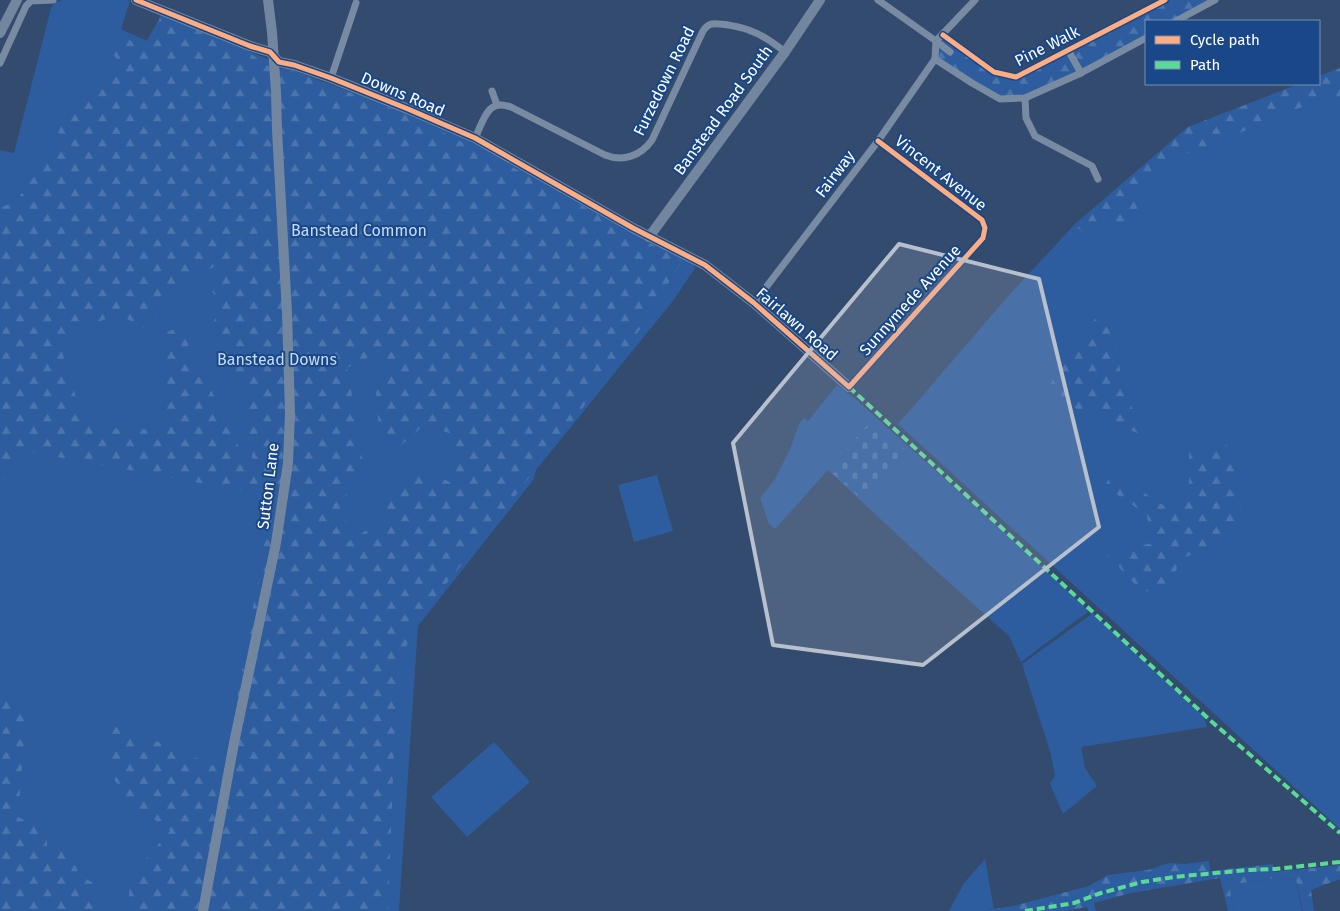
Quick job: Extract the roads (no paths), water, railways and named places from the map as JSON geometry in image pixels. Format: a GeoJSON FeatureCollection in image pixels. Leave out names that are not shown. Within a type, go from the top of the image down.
{"type":"FeatureCollection","features":[{"type":"Feature","properties":{"kind":"street"},"geometry":{"type":"LineString","coordinates":[[0,33],[17,0]]}},
{"type":"Feature","properties":{"kind":"street"},"geometry":{"type":"LineString","coordinates":[[0,63],[26,6],[31,1],[53,0]]}},
{"type":"Feature","properties":{"kind":"street","name":"Downs Road"},"geometry":{"type":"LineString","coordinates":[[136,0],[250,46],[270,52],[279,62],[294,64],[331,78],[475,138],[649,237]]}},
{"type":"Feature","properties":{"kind":"street","name":"Sutton Lane"},"geometry":{"type":"LineString","coordinates":[[203,911],[234,742],[276,543],[288,463],[290,413],[287,312],[274,57],[268,0]]}},
{"type":"Feature","properties":{"kind":"street","name":"Banstead Road South"},"geometry":{"type":"LineString","coordinates":[[649,237],[785,52],[820,0]]}},
{"type":"Feature","properties":{"kind":"street"},"geometry":{"type":"LineString","coordinates":[[878,0],[950,52]]}},
{"type":"Feature","properties":{"kind":"street"},"geometry":{"type":"LineString","coordinates":[[936,41],[943,36],[975,0]]}},
{"type":"Feature","properties":{"kind":"street","name":"Pine Walk"},"geometry":{"type":"LineString","coordinates":[[943,36],[994,72],[1016,77],[1166,0]]}},
{"type":"Feature","properties":{"kind":"street"},"geometry":{"type":"LineString","coordinates":[[1178,20],[1215,0]]}},
{"type":"Feature","properties":{"kind":"street"},"geometry":{"type":"LineString","coordinates":[[331,78],[356,3]]}},
{"type":"Feature","properties":{"kind":"street","name":"Furzedown Road"},"geometry":{"type":"LineString","coordinates":[[497,105],[503,104],[512,107],[605,154],[615,158],[625,158],[644,150],[652,140],[707,26],[720,24],[749,30],[785,52]]}},
{"type":"Feature","properties":{"kind":"street"},"geometry":{"type":"LineString","coordinates":[[936,41],[935,59],[1000,99],[1025,98],[1081,73],[1145,39]]}},
{"type":"Feature","properties":{"kind":"street"},"geometry":{"type":"LineString","coordinates":[[942,64],[955,44]]}},
{"type":"Feature","properties":{"kind":"street","name":"Pine Walk"},"geometry":{"type":"LineString","coordinates":[[1068,50],[1081,73]]}},
{"type":"Feature","properties":{"kind":"street","name":"Fairway"},"geometry":{"type":"LineString","coordinates":[[754,303],[878,140],[935,59]]}},
{"type":"Feature","properties":{"kind":"street"},"geometry":{"type":"LineString","coordinates":[[475,138],[489,110],[497,105],[492,91]]}},
{"type":"Feature","properties":{"kind":"street"},"geometry":{"type":"LineString","coordinates":[[1025,98],[1026,118],[1035,136],[1092,166],[1098,179]]}},
{"type":"Feature","properties":{"kind":"street","name":"Vincent Avenue"},"geometry":{"type":"LineString","coordinates":[[878,140],[982,220],[985,228]]}},
{"type":"Feature","properties":{"kind":"street","name":"Sunnymede Avenue"},"geometry":{"type":"LineString","coordinates":[[849,387],[982,238],[985,228]]}},
{"type":"Feature","properties":{"kind":"street","name":"Fairlawn Road"},"geometry":{"type":"LineString","coordinates":[[649,237],[705,266],[754,303],[849,387]]}},
{"type":"Feature","properties":{"kind":"park label","name":"Banstead Common"},"geometry":{"type":"Point","coordinates":[359,230]}},
{"type":"Feature","properties":{"kind":"park label","name":"Banstead Downs"},"geometry":{"type":"Point","coordinates":[277,359]}}]}
